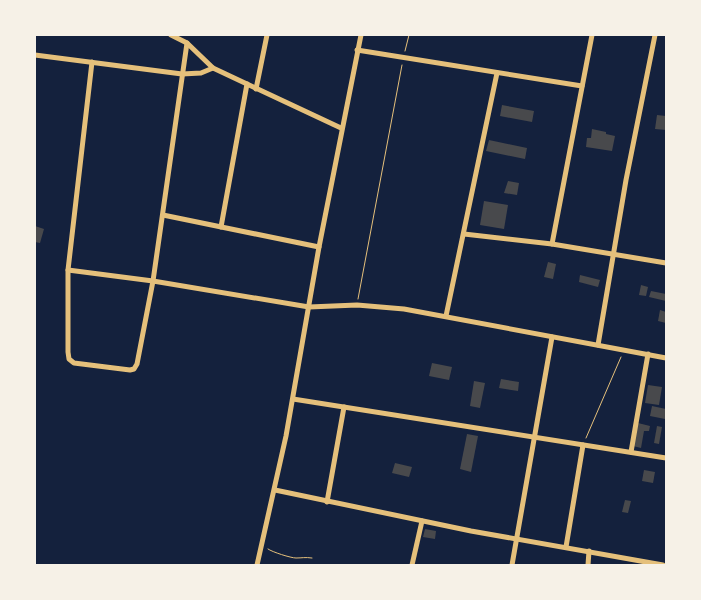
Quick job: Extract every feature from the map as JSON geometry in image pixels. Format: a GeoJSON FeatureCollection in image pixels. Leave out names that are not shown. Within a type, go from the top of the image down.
{"type":"FeatureCollection","features":[{"type":"Feature","properties":{"kind":"street"},"geometry":{"type":"LineString","coordinates":[[171,35],[187,43],[213,68],[341,128]]}},
{"type":"Feature","properties":{"kind":"street"},"geometry":{"type":"LineString","coordinates":[[256,89],[266,35]]}},
{"type":"Feature","properties":{"kind":"street"},"geometry":{"type":"LineString","coordinates":[[257,565],[275,490],[293,399],[319,247],[360,35]]}},
{"type":"Feature","properties":{"kind":"street"},"geometry":{"type":"LineString","coordinates":[[552,244],[592,35]]}},
{"type":"Feature","properties":{"kind":"street"},"geometry":{"type":"LineString","coordinates":[[598,345],[626,180],[655,35]]}},
{"type":"Feature","properties":{"kind":"street"},"geometry":{"type":"LineString","coordinates":[[92,62],[68,270],[68,352],[69,359],[74,363],[130,370],[134,369],[137,364],[152,281],[187,43]]}},
{"type":"Feature","properties":{"kind":"street"},"geometry":{"type":"LineString","coordinates":[[357,50],[582,86]]}},
{"type":"Feature","properties":{"kind":"street"},"geometry":{"type":"LineString","coordinates":[[35,55],[182,74],[201,73],[213,68]]}},
{"type":"Feature","properties":{"kind":"street"},"geometry":{"type":"LineString","coordinates":[[446,316],[497,73]]}},
{"type":"Feature","properties":{"kind":"street"},"geometry":{"type":"LineString","coordinates":[[221,227],[247,84]]}},
{"type":"Feature","properties":{"kind":"street"},"geometry":{"type":"LineString","coordinates":[[163,215],[319,247]]}},
{"type":"Feature","properties":{"kind":"street"},"geometry":{"type":"LineString","coordinates":[[464,234],[552,244],[666,263]]}},
{"type":"Feature","properties":{"kind":"street"},"geometry":{"type":"LineString","coordinates":[[68,270],[152,281],[309,307],[357,305],[404,308],[552,338],[624,349],[666,358]]}},
{"type":"Feature","properties":{"kind":"street"},"geometry":{"type":"LineString","coordinates":[[512,565],[552,338]]}},
{"type":"Feature","properties":{"kind":"street"},"geometry":{"type":"LineString","coordinates":[[631,452],[648,354]]}},
{"type":"Feature","properties":{"kind":"street"},"geometry":{"type":"LineString","coordinates":[[293,399],[666,458]]}},
{"type":"Feature","properties":{"kind":"street"},"geometry":{"type":"LineString","coordinates":[[327,502],[344,407]]}},
{"type":"Feature","properties":{"kind":"street"},"geometry":{"type":"LineString","coordinates":[[566,547],[583,445]]}},
{"type":"Feature","properties":{"kind":"street"},"geometry":{"type":"LineString","coordinates":[[275,490],[516,539],[663,565]]}},
{"type":"Feature","properties":{"kind":"street"},"geometry":{"type":"LineString","coordinates":[[412,565],[422,520]]}},
{"type":"Feature","properties":{"kind":"street"},"geometry":{"type":"LineString","coordinates":[[588,551],[588,565]]}},
{"type":"Feature","properties":{"kind":"path"},"geometry":{"type":"LineString","coordinates":[[357,305],[409,35]]}},
{"type":"Feature","properties":{"kind":"path"},"geometry":{"type":"LineString","coordinates":[[583,445],[624,349]]}},
{"type":"Feature","properties":{"kind":"path"},"geometry":{"type":"LineString","coordinates":[[262,544],[272,552],[295,558],[302,556],[312,558]]}},
{"type":"Feature","properties":{"kind":"building"},"geometry":{"type":"Polygon","coordinates":[[[502,105],[534,111],[532,122],[500,116],[502,105]]]}},
{"type":"Feature","properties":{"kind":"building"},"geometry":{"type":"Polygon","coordinates":[[[657,115],[666,116],[666,130],[655,129],[657,115]]]}},
{"type":"Feature","properties":{"kind":"building"},"geometry":{"type":"Polygon","coordinates":[[[592,129],[615,136],[612,151],[586,147],[587,138],[591,138],[592,129]]]}},
{"type":"Feature","properties":{"kind":"building"},"geometry":{"type":"Polygon","coordinates":[[[489,140],[527,148],[525,159],[486,151],[489,140]]]}},
{"type":"Feature","properties":{"kind":"building"},"geometry":{"type":"Polygon","coordinates":[[[508,181],[519,183],[517,195],[504,193],[508,181]]]}},
{"type":"Feature","properties":{"kind":"building"},"geometry":{"type":"Polygon","coordinates":[[[484,201],[508,205],[504,229],[480,225],[484,201]]]}},
{"type":"Feature","properties":{"kind":"building"},"geometry":{"type":"Polygon","coordinates":[[[35,226],[44,229],[40,243],[35,242],[35,226]]]}},
{"type":"Feature","properties":{"kind":"building"},"geometry":{"type":"Polygon","coordinates":[[[548,262],[556,264],[553,279],[544,277],[548,262]]]}},
{"type":"Feature","properties":{"kind":"building"},"geometry":{"type":"Polygon","coordinates":[[[580,275],[600,280],[598,287],[579,282],[580,275]]]}},
{"type":"Feature","properties":{"kind":"building"},"geometry":{"type":"Polygon","coordinates":[[[641,285],[648,287],[646,296],[639,295],[641,285]]]}},
{"type":"Feature","properties":{"kind":"building"},"geometry":{"type":"Polygon","coordinates":[[[651,291],[666,294],[666,301],[649,297],[651,291]]]}},
{"type":"Feature","properties":{"kind":"building"},"geometry":{"type":"Polygon","coordinates":[[[660,310],[666,312],[666,323],[658,321],[660,310]]]}},
{"type":"Feature","properties":{"kind":"building"},"geometry":{"type":"Polygon","coordinates":[[[432,363],[452,367],[449,380],[429,376],[432,363]]]}},
{"type":"Feature","properties":{"kind":"building"},"geometry":{"type":"Polygon","coordinates":[[[501,379],[519,382],[518,391],[499,388],[501,379]]]}},
{"type":"Feature","properties":{"kind":"building"},"geometry":{"type":"Polygon","coordinates":[[[474,381],[485,383],[480,408],[470,406],[474,381]]]}},
{"type":"Feature","properties":{"kind":"building"},"geometry":{"type":"Polygon","coordinates":[[[648,385],[662,387],[659,405],[645,403],[648,385]]]}},
{"type":"Feature","properties":{"kind":"building"},"geometry":{"type":"Polygon","coordinates":[[[652,406],[666,409],[665,419],[650,416],[652,406]]]}},
{"type":"Feature","properties":{"kind":"building"},"geometry":{"type":"Polygon","coordinates":[[[638,423],[650,426],[649,431],[644,431],[641,448],[633,446],[638,423]]]}},
{"type":"Feature","properties":{"kind":"building"},"geometry":{"type":"Polygon","coordinates":[[[657,426],[662,427],[659,444],[654,443],[657,426]]]}},
{"type":"Feature","properties":{"kind":"building"},"geometry":{"type":"Polygon","coordinates":[[[467,434],[478,436],[471,472],[460,469],[467,434]]]}},
{"type":"Feature","properties":{"kind":"building"},"geometry":{"type":"Polygon","coordinates":[[[395,463],[412,467],[409,477],[392,473],[395,463]]]}},
{"type":"Feature","properties":{"kind":"building"},"geometry":{"type":"Polygon","coordinates":[[[644,470],[655,472],[653,483],[642,481],[644,470]]]}},
{"type":"Feature","properties":{"kind":"building"},"geometry":{"type":"Polygon","coordinates":[[[625,500],[631,501],[628,513],[622,512],[625,500]]]}},
{"type":"Feature","properties":{"kind":"building"},"geometry":{"type":"Polygon","coordinates":[[[425,529],[436,531],[435,539],[423,537],[425,529]]]}}]}
